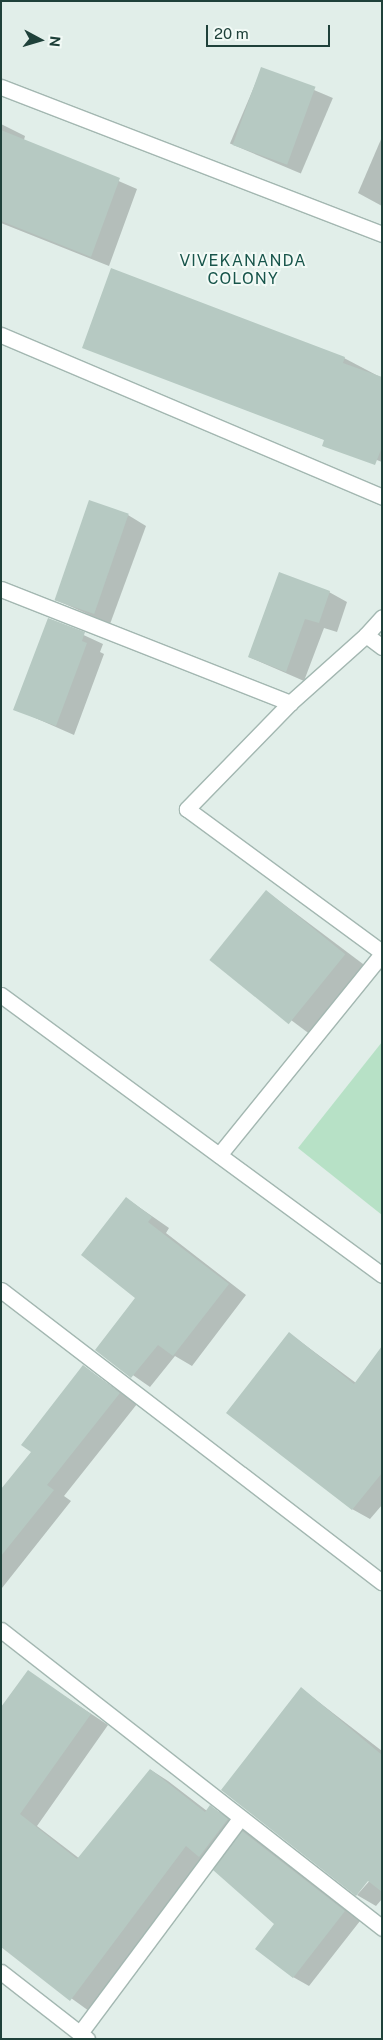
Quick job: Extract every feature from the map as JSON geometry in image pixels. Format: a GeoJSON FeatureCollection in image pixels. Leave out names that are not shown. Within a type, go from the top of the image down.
{"type":"FeatureCollection","features":[{"type":"Feature","properties":{"kind":"street"},"geometry":{"type":"LineString","coordinates":[[1,87],[382,234]]}},
{"type":"Feature","properties":{"kind":"street"},"geometry":{"type":"LineString","coordinates":[[1,335],[382,497]]}},
{"type":"Feature","properties":{"kind":"street"},"geometry":{"type":"LineString","coordinates":[[1,589],[290,703]]}},
{"type":"Feature","properties":{"kind":"street"},"geometry":{"type":"LineString","coordinates":[[219,1155],[382,953],[187,810],[290,703],[366,635],[382,617]]}},
{"type":"Feature","properties":{"kind":"street"},"geometry":{"type":"LineString","coordinates":[[366,635],[382,647]]}},
{"type":"Feature","properties":{"kind":"street"},"geometry":{"type":"LineString","coordinates":[[1,995],[382,1275]]}},
{"type":"Feature","properties":{"kind":"street"},"geometry":{"type":"LineString","coordinates":[[1,1290],[382,1582]]}},
{"type":"Feature","properties":{"kind":"street"},"geometry":{"type":"LineString","coordinates":[[1,1630],[382,1928]]}},
{"type":"Feature","properties":{"kind":"street"},"geometry":{"type":"LineString","coordinates":[[1,1972],[83,2036],[240,1818]]}},
{"type":"Feature","properties":{"kind":"green space"},"geometry":{"type":"Polygon","coordinates":[[[382,1042],[382,1215],[298,1148],[382,1042]]]}},
{"type":"Feature","properties":{"kind":"building"},"geometry":{"type":"Polygon","coordinates":[[[261,67],[316,87],[287,165],[233,145],[261,67]]]}},
{"type":"Feature","properties":{"kind":"building"},"geometry":{"type":"Polygon","coordinates":[[[1,130],[120,178],[91,257],[1,221],[1,130]]]}},
{"type":"Feature","properties":{"kind":"building"},"geometry":{"type":"Polygon","coordinates":[[[111,268],[345,357],[343,363],[382,377],[382,447],[375,465],[322,446],[324,440],[82,348],[111,268]]]}},
{"type":"Feature","properties":{"kind":"building"},"geometry":{"type":"Polygon","coordinates":[[[89,500],[129,514],[94,614],[54,600],[89,500]]]}},
{"type":"Feature","properties":{"kind":"building"},"geometry":{"type":"Polygon","coordinates":[[[279,572],[330,591],[319,623],[305,619],[286,672],[248,657],[279,572]]]}},
{"type":"Feature","properties":{"kind":"building"},"geometry":{"type":"Polygon","coordinates":[[[48,618],[85,632],[82,641],[87,643],[56,726],[13,710],[48,618]]]}},
{"type":"Feature","properties":{"kind":"building"},"geometry":{"type":"Polygon","coordinates":[[[266,890],[345,954],[289,1024],[209,960],[266,890]]]}},
{"type":"Feature","properties":{"kind":"building"},"geometry":{"type":"Polygon","coordinates":[[[126,1197],[152,1217],[148,1222],[229,1284],[173,1356],[158,1345],[131,1378],[95,1350],[135,1298],[81,1255],[126,1197]]]}},
{"type":"Feature","properties":{"kind":"building"},"geometry":{"type":"Polygon","coordinates":[[[289,1332],[354,1384],[382,1346],[382,1473],[352,1510],[226,1413],[289,1332]]]}},
{"type":"Feature","properties":{"kind":"building"},"geometry":{"type":"Polygon","coordinates":[[[83,1365],[120,1393],[47,1485],[54,1490],[1,1556],[1,1489],[31,1452],[21,1445],[83,1365]]]}},
{"type":"Feature","properties":{"kind":"building"},"geometry":{"type":"Polygon","coordinates":[[[28,1670],[91,1714],[20,1814],[77,1859],[150,1769],[205,1812],[210,1805],[228,1819],[199,1857],[186,1846],[70,2001],[1,1947],[1,1707],[28,1670]]]}},
{"type":"Feature","properties":{"kind":"building"},"geometry":{"type":"Polygon","coordinates":[[[301,1687],[382,1755],[382,1892],[368,1881],[356,1896],[221,1790],[301,1687]]]}},
{"type":"Feature","properties":{"kind":"building"},"geometry":{"type":"Polygon","coordinates":[[[242,1831],[345,1911],[293,1978],[255,1949],[274,1924],[213,1870],[242,1831]]]}},
{"type":"Feature","properties":{"kind":"district","name":"VIVEKANANDA COLONY"},"geometry":{"type":"Point","coordinates":[243,270]}}]}
